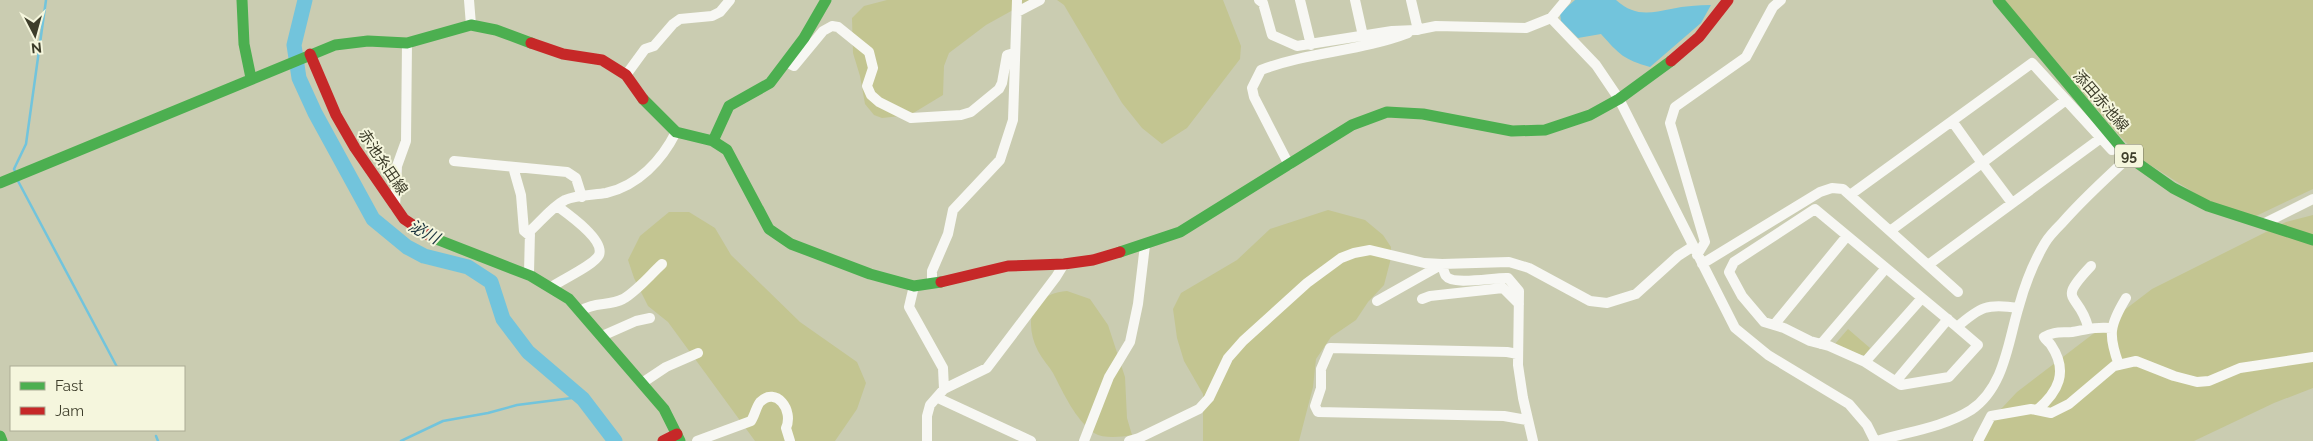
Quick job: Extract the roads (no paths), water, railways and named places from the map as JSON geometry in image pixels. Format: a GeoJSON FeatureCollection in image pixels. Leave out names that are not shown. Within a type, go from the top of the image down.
{"type":"FeatureCollection","features":[{"type":"Feature","properties":{"kind":"street"},"geometry":{"type":"LineString","coordinates":[[242,0],[244,44],[251,78]]}},
{"type":"Feature","properties":{"kind":"street"},"geometry":{"type":"LineString","coordinates":[[469,0],[471,25]]}},
{"type":"Feature","properties":{"kind":"street"},"geometry":{"type":"LineString","coordinates":[[626,75],[645,49],[654,46],[672,24],[680,19],[712,16],[720,12],[730,0]]}},
{"type":"Feature","properties":{"kind":"street"},"geometry":{"type":"LineString","coordinates":[[712,141],[729,106],[770,83],[786,62],[826,0]]}},
{"type":"Feature","properties":{"kind":"street"},"geometry":{"type":"LineString","coordinates":[[932,283],[932,270],[948,234],[953,210],[1000,160],[1013,120],[1017,0]]}},
{"type":"Feature","properties":{"kind":"street"},"geometry":{"type":"LineString","coordinates":[[1017,12],[1040,0]]}},
{"type":"Feature","properties":{"kind":"street"},"geometry":{"type":"LineString","coordinates":[[1259,0],[1263,3],[1272,35],[1297,46],[1392,31],[1417,30]]}},
{"type":"Feature","properties":{"kind":"street"},"geometry":{"type":"LineString","coordinates":[[1300,0],[1312,45]]}},
{"type":"Feature","properties":{"kind":"street"},"geometry":{"type":"LineString","coordinates":[[1355,0],[1364,36]]}},
{"type":"Feature","properties":{"kind":"street"},"geometry":{"type":"LineString","coordinates":[[1411,0],[1417,30]]}},
{"type":"Feature","properties":{"kind":"street"},"geometry":{"type":"LineString","coordinates":[[1289,165],[1254,97],[1252,88],[1261,70],[1309,56],[1393,39],[1417,30],[1436,26],[1526,28],[1551,18],[1566,0]]}},
{"type":"Feature","properties":{"kind":"street"},"geometry":{"type":"LineString","coordinates":[[0,183],[308,55],[343,44],[368,41],[408,43],[471,25],[496,30],[563,54],[602,60],[626,75],[644,100],[676,132],[712,141],[727,150],[769,229],[791,244],[814,251],[870,274],[914,286],[1008,266],[1064,264],[1092,260],[1145,245],[1180,232],[1352,125],[1387,112],[1423,114],[1512,131],[1545,130],[1590,115],[1661,69],[1699,38],[1728,0]]}},
{"type":"Feature","properties":{"kind":"street"},"geometry":{"type":"LineString","coordinates":[[1697,255],[1705,242],[1670,123],[1675,107],[1746,57],[1773,7],[1781,0]]}},
{"type":"Feature","properties":{"kind":"street","name":"添田赤池線"},"geometry":{"type":"LineString","coordinates":[[1998,0],[2082,110],[2129,157],[2172,188],[2208,206],[2313,240]]}},
{"type":"Feature","properties":{"kind":"street"},"geometry":{"type":"LineString","coordinates":[[1551,18],[1596,65],[1618,98],[1735,328],[1768,355],[1848,404],[1867,424],[1876,441],[1945,421],[1971,410],[1986,395],[1998,377],[2011,340],[2018,308],[2029,274],[2046,241],[2071,212],[2129,157]]}},
{"type":"Feature","properties":{"kind":"street"},"geometry":{"type":"LineString","coordinates":[[786,62],[794,66],[823,31],[832,26],[838,27],[869,52],[873,68],[867,86],[871,95],[879,102],[911,118],[961,115],[971,112],[999,89],[1002,83],[1007,55],[1014,53]]}},
{"type":"Feature","properties":{"kind":"street"},"geometry":{"type":"LineString","coordinates":[[395,207],[397,166],[406,141],[408,43]]}},
{"type":"Feature","properties":{"kind":"street","name":"赤池糸田線"},"geometry":{"type":"LineString","coordinates":[[308,55],[346,135],[395,207],[412,226],[529,273],[553,286],[581,311],[664,409],[678,438]]}},
{"type":"Feature","properties":{"kind":"street"},"geometry":{"type":"LineString","coordinates":[[1850,195],[2032,63],[2066,100],[2082,110],[2101,138],[2112,150]]}},
{"type":"Feature","properties":{"kind":"street"},"geometry":{"type":"LineString","coordinates":[[1890,231],[2066,100]]}},
{"type":"Feature","properties":{"kind":"street"},"geometry":{"type":"LineString","coordinates":[[1952,120],[2012,203]]}},
{"type":"Feature","properties":{"kind":"street"},"geometry":{"type":"LineString","coordinates":[[529,273],[531,263],[530,231],[565,200],[620,189],[638,179],[656,163],[676,132]]}},
{"type":"Feature","properties":{"kind":"street"},"geometry":{"type":"LineString","coordinates":[[1928,265],[2101,138]]}},
{"type":"Feature","properties":{"kind":"street"},"geometry":{"type":"LineString","coordinates":[[454,161],[567,172],[576,178],[582,197]]}},
{"type":"Feature","properties":{"kind":"street"},"geometry":{"type":"LineString","coordinates":[[513,167],[521,195],[524,231],[530,236]]}},
{"type":"Feature","properties":{"kind":"street"},"geometry":{"type":"LineString","coordinates":[[1129,441],[1199,409],[1209,398],[1228,358],[1243,341],[1307,283],[1340,258],[1370,250],[1424,263],[1509,262],[1529,268],[1590,301],[1608,303],[1636,294],[1678,256],[1697,255],[1772,221],[1820,192],[1832,188],[1844,189],[1958,292]]}},
{"type":"Feature","properties":{"kind":"street"},"geometry":{"type":"LineString","coordinates":[[2263,224],[2313,199]]}},
{"type":"Feature","properties":{"kind":"street"},"geometry":{"type":"LineString","coordinates":[[553,286],[595,259],[600,249],[597,240],[557,206]]}},
{"type":"Feature","properties":{"kind":"street"},"geometry":{"type":"LineString","coordinates":[[1815,209],[1978,345],[1949,377],[1901,385],[1865,362],[1764,322],[1742,296],[1729,272],[1734,262],[1780,232],[1815,209]]}},
{"type":"Feature","properties":{"kind":"street"},"geometry":{"type":"LineString","coordinates":[[1772,221],[1780,232]]}},
{"type":"Feature","properties":{"kind":"street"},"geometry":{"type":"LineString","coordinates":[[1774,325],[1847,236]]}},
{"type":"Feature","properties":{"kind":"street"},"geometry":{"type":"LineString","coordinates":[[1084,441],[1108,377],[1130,342],[1138,304],[1145,245]]}},
{"type":"Feature","properties":{"kind":"street"},"geometry":{"type":"LineString","coordinates":[[581,311],[586,307],[611,303],[624,298],[662,264]]}},
{"type":"Feature","properties":{"kind":"street"},"geometry":{"type":"LineString","coordinates":[[927,441],[927,416],[930,405],[941,394],[987,368],[1064,264]]}},
{"type":"Feature","properties":{"kind":"street"},"geometry":{"type":"LineString","coordinates":[[1377,301],[1442,264]]}},
{"type":"Feature","properties":{"kind":"street"},"geometry":{"type":"LineString","coordinates":[[1442,264],[1446,276],[1454,281],[1508,278],[1519,290],[1518,354],[1527,420],[1533,441]]}},
{"type":"Feature","properties":{"kind":"street"},"geometry":{"type":"LineString","coordinates":[[2088,327],[2085,317],[2073,301],[2071,292],[2074,284],[2091,266]]}},
{"type":"Feature","properties":{"kind":"street"},"geometry":{"type":"LineString","coordinates":[[1821,344],[1886,268]]}},
{"type":"Feature","properties":{"kind":"street"},"geometry":{"type":"LineString","coordinates":[[914,286],[909,307],[943,368],[941,394]]}},
{"type":"Feature","properties":{"kind":"street"},"geometry":{"type":"LineString","coordinates":[[1422,299],[1430,296],[1503,288],[1519,304]]}},
{"type":"Feature","properties":{"kind":"street"},"geometry":{"type":"LineString","coordinates":[[1865,362],[1922,298]]}},
{"type":"Feature","properties":{"kind":"street"},"geometry":{"type":"LineString","coordinates":[[2119,365],[2110,338],[2118,312],[2126,298]]}},
{"type":"Feature","properties":{"kind":"street"},"geometry":{"type":"LineString","coordinates":[[1957,327],[1973,313],[1985,306],[1997,305],[2018,308]]}},
{"type":"Feature","properties":{"kind":"street"},"geometry":{"type":"LineString","coordinates":[[602,336],[636,321],[650,318]]}},
{"type":"Feature","properties":{"kind":"street"},"geometry":{"type":"LineString","coordinates":[[1896,382],[1948,319]]}},
{"type":"Feature","properties":{"kind":"street"},"geometry":{"type":"LineString","coordinates":[[2037,410],[2050,399],[2057,389],[2060,378],[2060,368],[2051,344],[2044,337],[2056,331],[2071,332],[2088,327],[2112,328]]}},
{"type":"Feature","properties":{"kind":"street"},"geometry":{"type":"LineString","coordinates":[[1518,354],[1507,352],[1330,348],[1321,369],[1321,388],[1315,406],[1318,412],[1504,416],[1527,420]]}},
{"type":"Feature","properties":{"kind":"street"},"geometry":{"type":"LineString","coordinates":[[642,383],[666,367],[698,354]]}},
{"type":"Feature","properties":{"kind":"street"},"geometry":{"type":"LineString","coordinates":[[1978,441],[1991,416],[2032,409],[2051,413],[2069,404],[2090,384],[2114,366],[2136,362],[2174,376],[2197,382],[2208,382],[2240,368],[2313,357]]}},
{"type":"Feature","properties":{"kind":"street"},"geometry":{"type":"LineString","coordinates":[[941,394],[1031,441]]}},
{"type":"Feature","properties":{"kind":"street"},"geometry":{"type":"LineString","coordinates":[[697,441],[751,421],[758,404],[766,398],[781,400],[788,410],[790,420],[786,428],[790,441]]}},
{"type":"Feature","properties":{"kind":"street"},"geometry":{"type":"LineString","coordinates":[[0,436],[2,441]]}},
{"type":"Feature","properties":{"kind":"street"},"geometry":{"type":"LineString","coordinates":[[663,441],[678,438]]}},
{"type":"Feature","properties":{"kind":"water"},"geometry":{"type":"Polygon","coordinates":[[[1575,0],[1616,0],[1630,9],[1643,12],[1711,5],[1701,23],[1650,67],[1622,55],[1601,34],[1578,38],[1561,21],[1560,13],[1575,0]]]}},
{"type":"Feature","properties":{"kind":"waterway"},"geometry":{"type":"LineString","coordinates":[[15,171],[14,169],[26,144],[46,0]]}},
{"type":"Feature","properties":{"kind":"waterway","name":"泌川"},"geometry":{"type":"LineString","coordinates":[[305,0],[294,45],[299,78],[315,113],[373,219],[407,247],[424,256],[468,267],[491,282],[503,319],[528,352],[583,399],[615,441]]}},
{"type":"Feature","properties":{"kind":"waterway"},"geometry":{"type":"LineString","coordinates":[[18,181],[116,366]]}},
{"type":"Feature","properties":{"kind":"waterway"},"geometry":{"type":"LineString","coordinates":[[401,441],[443,421],[488,413],[517,405],[580,397]]}},
{"type":"Feature","properties":{"kind":"waterway"},"geometry":{"type":"LineString","coordinates":[[156,436],[158,441]]}}]}
